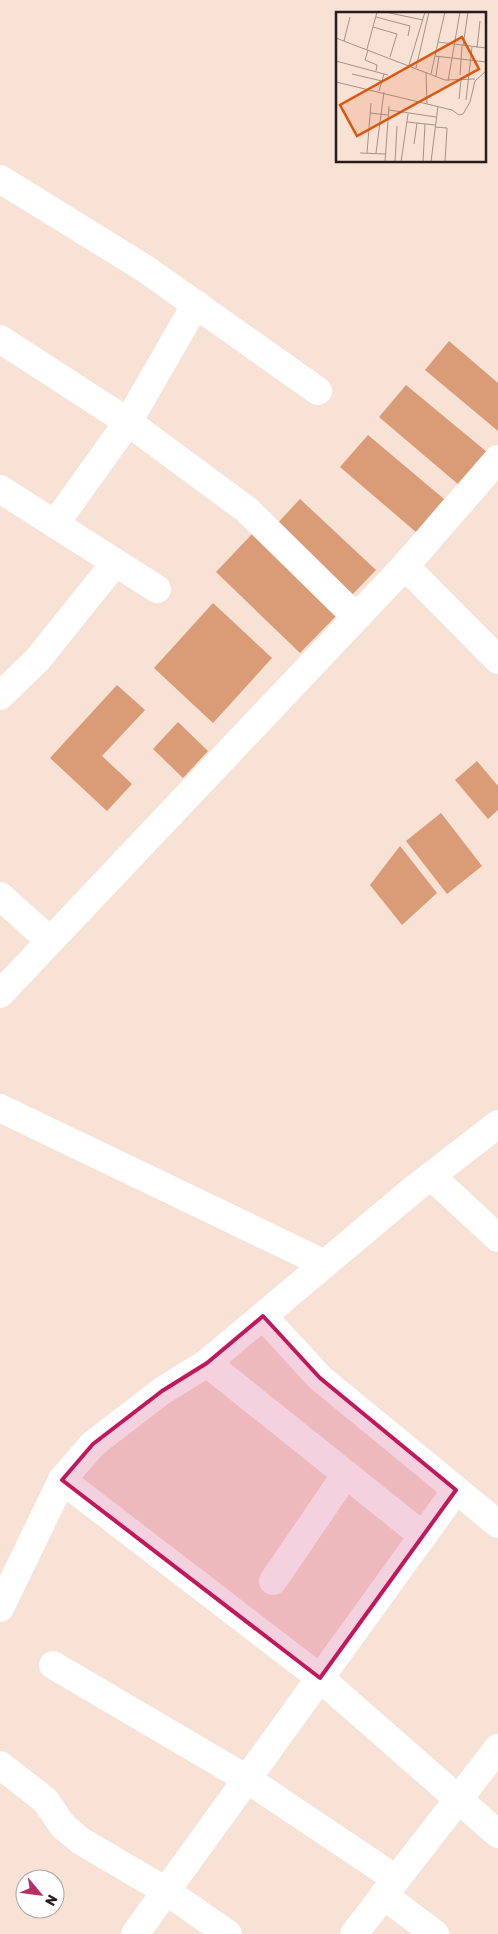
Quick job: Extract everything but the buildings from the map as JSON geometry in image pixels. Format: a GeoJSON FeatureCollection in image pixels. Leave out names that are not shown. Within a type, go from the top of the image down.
{"type":"FeatureCollection","features":[{"type":"Feature","properties":{"kind":"street"},"geometry":{"type":"LineString","coordinates":[[0,179],[144,268],[318,391]]}},
{"type":"Feature","properties":{"kind":"street"},"geometry":{"type":"LineString","coordinates":[[55,524],[128,422],[196,304]]}},
{"type":"Feature","properties":{"kind":"street"},"geometry":{"type":"LineString","coordinates":[[0,338],[128,422],[247,510],[356,617]]}},
{"type":"Feature","properties":{"kind":"street"},"geometry":{"type":"LineString","coordinates":[[0,994],[404,566],[498,459]]}},
{"type":"Feature","properties":{"kind":"street"},"geometry":{"type":"LineString","coordinates":[[0,489],[157,590]]}},
{"type":"Feature","properties":{"kind":"street"},"geometry":{"type":"LineString","coordinates":[[0,696],[38,659],[114,563]]}},
{"type":"Feature","properties":{"kind":"street"},"geometry":{"type":"LineString","coordinates":[[404,566],[498,660]]}},
{"type":"Feature","properties":{"kind":"street"},"geometry":{"type":"LineString","coordinates":[[0,896],[50,941]]}},
{"type":"Feature","properties":{"kind":"street"},"geometry":{"type":"LineString","coordinates":[[0,1108],[325,1264]]}},
{"type":"Feature","properties":{"kind":"street"},"geometry":{"type":"LineString","coordinates":[[0,1608],[62,1480],[93,1444],[162,1391],[207,1363],[431,1176],[498,1124]]}},
{"type":"Feature","properties":{"kind":"street"},"geometry":{"type":"LineString","coordinates":[[431,1176],[498,1238]]}},
{"type":"Feature","properties":{"kind":"street"},"geometry":{"type":"LineString","coordinates":[[262,1316],[320,1378],[498,1524]]}},
{"type":"Feature","properties":{"kind":"street"},"geometry":{"type":"LineString","coordinates":[[207,1363],[423,1536]]}},
{"type":"Feature","properties":{"kind":"street"},"geometry":{"type":"LineString","coordinates":[[273,1581],[346,1474]]}},
{"type":"Feature","properties":{"kind":"street"},"geometry":{"type":"LineString","coordinates":[[62,1480],[320,1678],[498,1834]]}},
{"type":"Feature","properties":{"kind":"street"},"geometry":{"type":"LineString","coordinates":[[135,1934],[456,1490]]}},
{"type":"Feature","properties":{"kind":"street"},"geometry":{"type":"LineString","coordinates":[[53,1665],[247,1779],[389,1887],[435,1934]]}},
{"type":"Feature","properties":{"kind":"street"},"geometry":{"type":"LineString","coordinates":[[354,1934],[498,1748]]}},
{"type":"Feature","properties":{"kind":"street"},"geometry":{"type":"LineString","coordinates":[[0,1765],[46,1800],[63,1826],[81,1841],[166,1891],[228,1934]]}},
{"type":"Feature","properties":{"kind":"highlighted area"},"geometry":{"type":"Polygon","coordinates":[[[263,1316],[320,1378],[456,1490],[320,1678],[62,1480],[93,1444],[162,1391],[207,1363],[263,1316]]]}}]}
